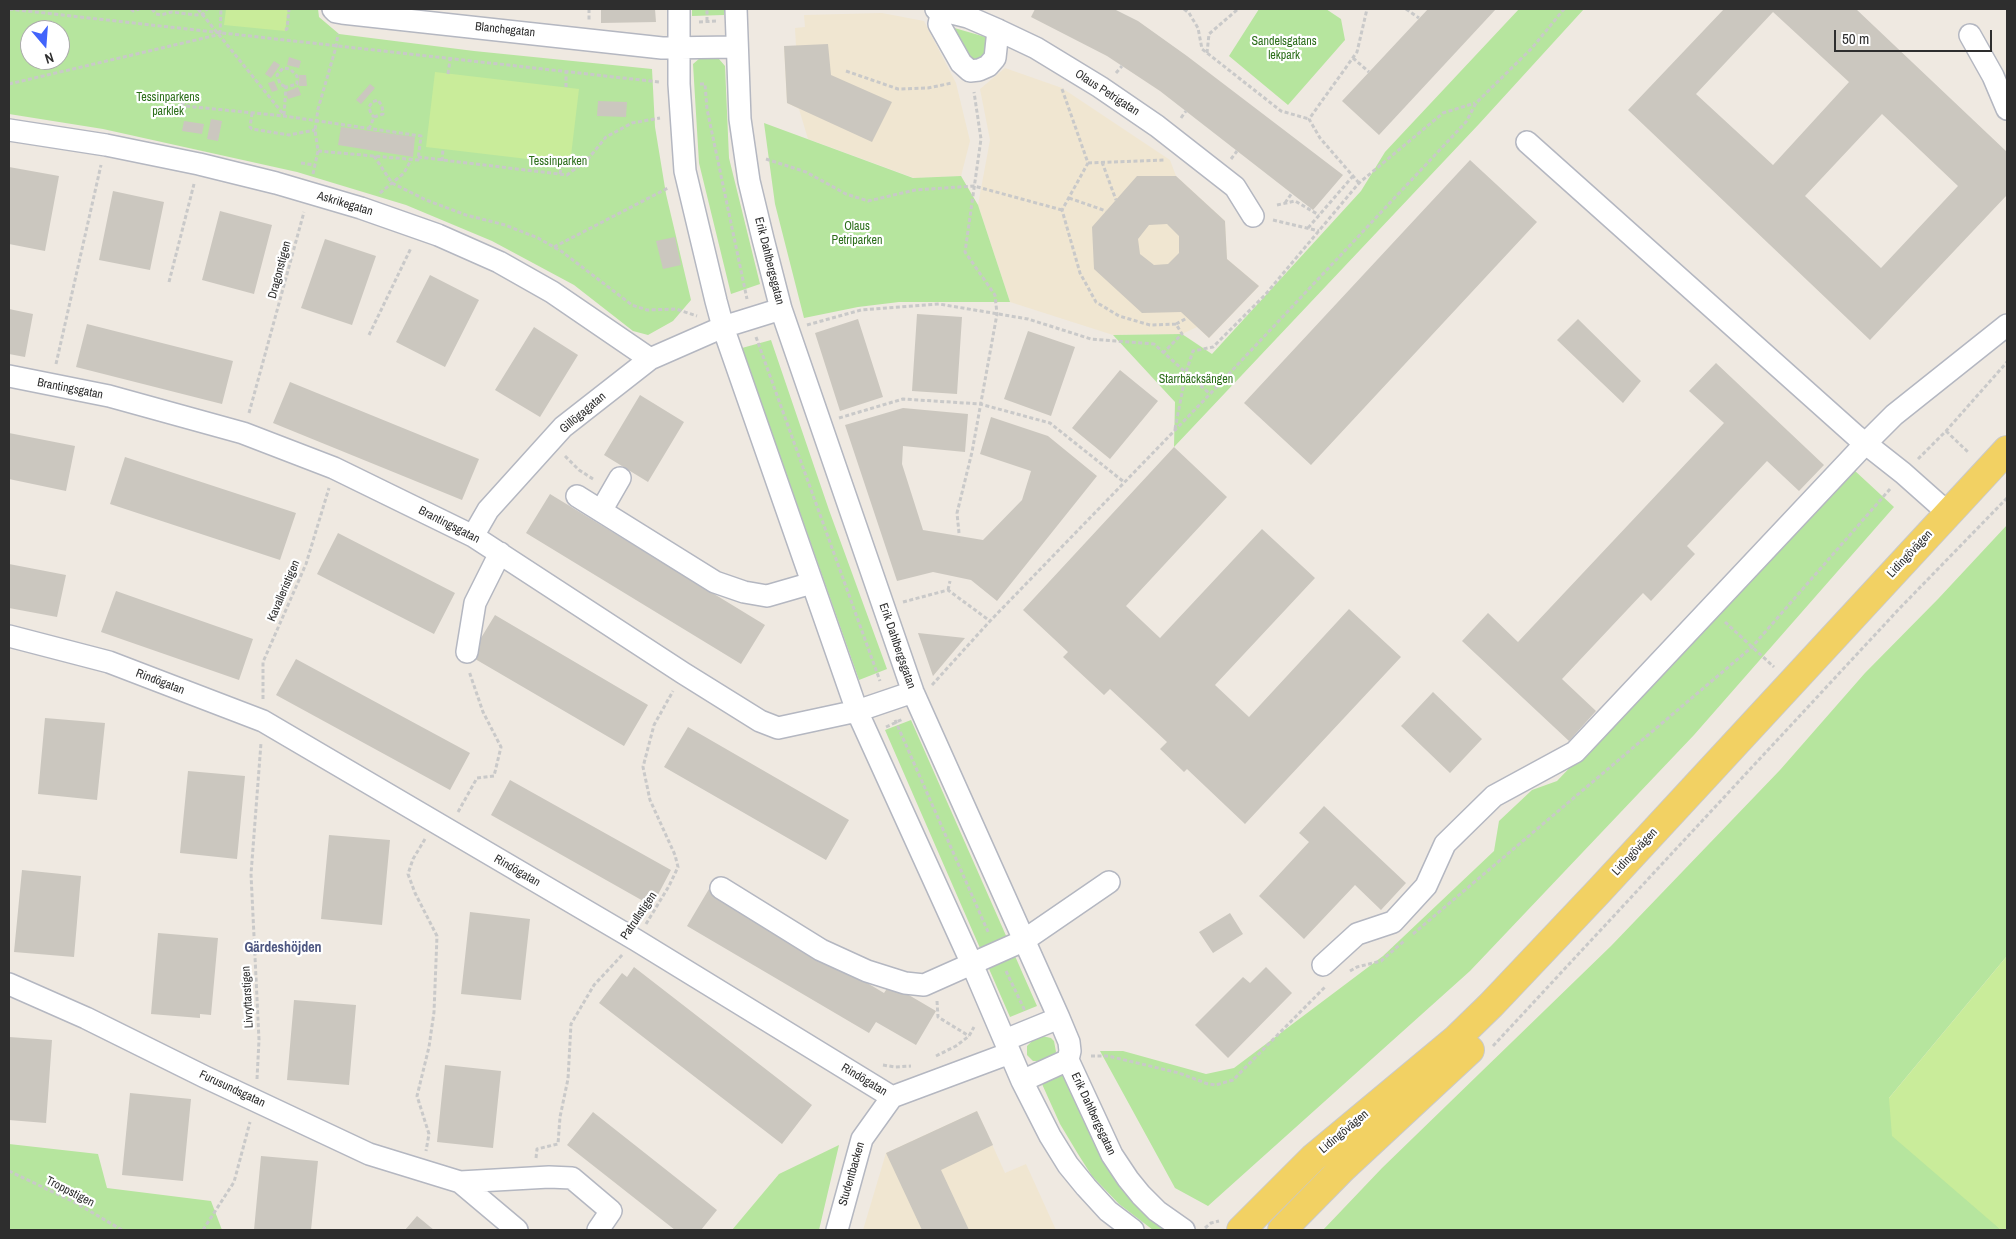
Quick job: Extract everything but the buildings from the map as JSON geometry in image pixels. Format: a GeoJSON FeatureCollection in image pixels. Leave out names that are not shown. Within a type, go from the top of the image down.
{"type":"FeatureCollection","features":[{"type":"Feature","properties":{"kind":"main road","name":"Lidingövägen"},"geometry":{"type":"LineString","coordinates":[[1241,1230],[1313,1158],[1456,1039],[1491,1005],[2007,450]]}},
{"type":"Feature","properties":{"kind":"main road","name":"Lidingövägen"},"geometry":{"type":"LineString","coordinates":[[1282,1230],[1343,1168],[1497,1023],[2007,476]]}},
{"type":"Feature","properties":{"kind":"street","name":"Blanchegatan"},"geometry":{"type":"LineString","coordinates":[[333,9],[336,12],[352,14],[662,48],[736,47]]}},
{"type":"Feature","properties":{"kind":"street"},"geometry":{"type":"LineString","coordinates":[[679,9],[679,84],[686,171],[723,328],[857,710],[972,964],[1022,1081],[1050,1136],[1068,1165],[1108,1211],[1133,1230]]}},
{"type":"Feature","properties":{"kind":"street","name":"Erik Dahlbergsgatan"},"geometry":{"type":"LineString","coordinates":[[736,9],[740,119],[749,181],[781,309],[917,702],[1059,1018],[1069,1042],[1068,1060],[1112,1155],[1128,1180],[1157,1211],[1184,1230]]}},
{"type":"Feature","properties":{"kind":"street"},"geometry":{"type":"LineString","coordinates":[[939,10],[939,24],[961,63],[970,71],[988,66],[994,58],[998,30]]}},
{"type":"Feature","properties":{"kind":"street","name":"Olaus Petrigatan"},"geometry":{"type":"LineString","coordinates":[[939,10],[968,17],[998,30],[1044,53],[1100,87],[1157,126],[1235,187],[1253,216]]}},
{"type":"Feature","properties":{"kind":"street"},"geometry":{"type":"LineString","coordinates":[[1970,35],[1993,76],[2007,109]]}},
{"type":"Feature","properties":{"kind":"street","name":"Askrikegatan"},"geometry":{"type":"LineString","coordinates":[[9,130],[106,145],[199,164],[361,208],[420,229],[499,262],[552,292],[650,359]]}},
{"type":"Feature","properties":{"kind":"street"},"geometry":{"type":"LineString","coordinates":[[1527,142],[1865,444],[1903,473],[1948,513]]}},
{"type":"Feature","properties":{"kind":"street","name":"Gillögagatan"},"geometry":{"type":"LineString","coordinates":[[473,536],[488,510],[563,427],[650,359],[723,328],[781,309]]}},
{"type":"Feature","properties":{"kind":"street"},"geometry":{"type":"LineString","coordinates":[[1326,975],[1356,934],[1393,922],[1426,886],[1445,844],[1494,796],[1575,752],[1894,415],[2007,325]]}},
{"type":"Feature","properties":{"kind":"street","name":"Brantingsgatan"},"geometry":{"type":"LineString","coordinates":[[9,376],[109,396],[243,433],[334,468],[473,536],[683,673],[760,721],[778,728],[857,710],[887,701],[917,702]]}},
{"type":"Feature","properties":{"kind":"street"},"geometry":{"type":"LineString","coordinates":[[602,511],[620,478]]}},
{"type":"Feature","properties":{"kind":"street"},"geometry":{"type":"LineString","coordinates":[[577,496],[715,582],[737,590],[766,596],[812,583]]}},
{"type":"Feature","properties":{"kind":"street"},"geometry":{"type":"LineString","coordinates":[[467,652],[475,603],[500,553]]}},
{"type":"Feature","properties":{"kind":"street","name":"Rindögatan"},"geometry":{"type":"LineString","coordinates":[[9,636],[108,662],[263,721],[636,940],[892,1097],[1008,1047],[1033,1029],[1059,1018]]}},
{"type":"Feature","properties":{"kind":"street"},"geometry":{"type":"LineString","coordinates":[[721,888],[821,950],[867,971],[905,982],[924,985],[1023,941],[1109,882]]}},
{"type":"Feature","properties":{"kind":"street","name":"Furusundsgatan"},"geometry":{"type":"LineString","coordinates":[[9,984],[86,1018],[369,1154],[460,1182],[549,1177],[572,1178],[611,1211],[598,1230]]}},
{"type":"Feature","properties":{"kind":"street"},"geometry":{"type":"LineString","coordinates":[[1022,1081],[1068,1060]]}},
{"type":"Feature","properties":{"kind":"street","name":"Studentbacken"},"geometry":{"type":"LineString","coordinates":[[837,1230],[862,1139],[892,1097]]}},
{"type":"Feature","properties":{"kind":"street","name":"Furusundsgatan"},"geometry":{"type":"LineString","coordinates":[[460,1182],[517,1230]]}},
{"type":"Feature","properties":{"kind":"path"},"geometry":{"type":"LineString","coordinates":[[9,9],[566,73],[679,84],[705,84],[707,109],[756,338],[887,701],[997,953],[1033,1029]]}},
{"type":"Feature","properties":{"kind":"path"},"geometry":{"type":"LineString","coordinates":[[131,9],[133,11],[139,9]]}},
{"type":"Feature","properties":{"kind":"path"},"geometry":{"type":"LineString","coordinates":[[152,9],[156,14],[166,14],[172,11],[203,14]]}},
{"type":"Feature","properties":{"kind":"path"},"geometry":{"type":"LineString","coordinates":[[181,13],[184,9]]}},
{"type":"Feature","properties":{"kind":"path"},"geometry":{"type":"LineString","coordinates":[[198,9],[284,116]]}},
{"type":"Feature","properties":{"kind":"path"},"geometry":{"type":"LineString","coordinates":[[203,14],[207,9]]}},
{"type":"Feature","properties":{"kind":"path"},"geometry":{"type":"LineString","coordinates":[[220,34],[221,9]]}},
{"type":"Feature","properties":{"kind":"path"},"geometry":{"type":"LineString","coordinates":[[286,30],[290,9]]}},
{"type":"Feature","properties":{"kind":"path"},"geometry":{"type":"LineString","coordinates":[[707,9],[707,21]]}},
{"type":"Feature","properties":{"kind":"path"},"geometry":{"type":"LineString","coordinates":[[1184,9],[1190,12],[1198,28],[1202,49],[1281,111],[1309,119],[1320,138],[1359,183]]}},
{"type":"Feature","properties":{"kind":"path"},"geometry":{"type":"LineString","coordinates":[[1207,53],[1209,34],[1238,9]]}},
{"type":"Feature","properties":{"kind":"path"},"geometry":{"type":"LineString","coordinates":[[1309,119],[1357,52],[1367,9]]}},
{"type":"Feature","properties":{"kind":"path"},"geometry":{"type":"LineString","coordinates":[[1406,9],[1419,18]]}},
{"type":"Feature","properties":{"kind":"path"},"geometry":{"type":"LineString","coordinates":[[868,734],[896,723],[917,702],[990,621],[1210,394],[1466,122],[1476,103],[1496,81],[1532,48],[1564,9]]}},
{"type":"Feature","properties":{"kind":"path"},"geometry":{"type":"LineString","coordinates":[[9,84],[220,34]]}},
{"type":"Feature","properties":{"kind":"path"},"geometry":{"type":"LineString","coordinates":[[173,92],[186,106],[284,116],[316,122],[421,136],[418,160],[318,151],[315,130],[316,122],[336,47]]}},
{"type":"Feature","properties":{"kind":"path"},"geometry":{"type":"LineString","coordinates":[[1353,58],[1369,72]]}},
{"type":"Feature","properties":{"kind":"path"},"geometry":{"type":"LineString","coordinates":[[448,74],[450,60]]}},
{"type":"Feature","properties":{"kind":"path"},"geometry":{"type":"LineString","coordinates":[[283,68],[290,69],[297,76],[297,84],[286,87],[280,84],[277,75],[283,68]]}},
{"type":"Feature","properties":{"kind":"path"},"geometry":{"type":"LineString","coordinates":[[846,71],[898,89],[928,88],[956,82],[964,79],[970,71]]}},
{"type":"Feature","properties":{"kind":"path"},"geometry":{"type":"LineString","coordinates":[[959,533],[956,513],[972,452],[997,314],[995,295],[965,252],[981,139],[970,71]]}},
{"type":"Feature","properties":{"kind":"path"},"geometry":{"type":"LineString","coordinates":[[566,73],[566,87]]}},
{"type":"Feature","properties":{"kind":"path"},"geometry":{"type":"LineString","coordinates":[[284,116],[286,87]]}},
{"type":"Feature","properties":{"kind":"path"},"geometry":{"type":"LineString","coordinates":[[1062,88],[1088,163],[1062,210],[1080,273],[1096,302],[1119,316],[1150,325],[1176,324],[1187,318]]}},
{"type":"Feature","properties":{"kind":"path"},"geometry":{"type":"LineString","coordinates":[[369,129],[374,117],[382,114],[382,106],[378,100],[372,102],[370,107],[371,114],[374,117]]}},
{"type":"Feature","properties":{"kind":"path"},"geometry":{"type":"LineString","coordinates":[[1175,430],[1186,372],[1193,351],[1212,347],[1264,295],[1359,183],[1443,113],[1476,103]]}},
{"type":"Feature","properties":{"kind":"path"},"geometry":{"type":"LineString","coordinates":[[1179,120],[1186,111]]}},
{"type":"Feature","properties":{"kind":"path"},"geometry":{"type":"LineString","coordinates":[[252,113],[250,127],[252,129],[289,135],[315,130]]}},
{"type":"Feature","properties":{"kind":"path"},"geometry":{"type":"LineString","coordinates":[[418,157],[567,175],[588,159],[606,137],[614,132],[632,123],[661,118]]}},
{"type":"Feature","properties":{"kind":"path"},"geometry":{"type":"LineString","coordinates":[[51,385],[106,145]]}},
{"type":"Feature","properties":{"kind":"path"},"geometry":{"type":"LineString","coordinates":[[442,161],[444,149]]}},
{"type":"Feature","properties":{"kind":"path","name":"Dragonstigen"},"geometry":{"type":"LineString","coordinates":[[255,392],[301,224],[318,151]]}},
{"type":"Feature","properties":{"kind":"path"},"geometry":{"type":"LineString","coordinates":[[373,156],[392,183],[426,200],[466,215],[505,225],[538,238],[554,247],[632,305],[647,310],[676,309],[697,316]]}},
{"type":"Feature","properties":{"kind":"path"},"geometry":{"type":"LineString","coordinates":[[765,159],[806,172],[846,194],[868,201],[915,190],[974,186],[1062,210]]}},
{"type":"Feature","properties":{"kind":"path"},"geometry":{"type":"LineString","coordinates":[[361,208],[404,173],[411,160]]}},
{"type":"Feature","properties":{"kind":"path"},"geometry":{"type":"LineString","coordinates":[[1088,163],[1170,160]]}},
{"type":"Feature","properties":{"kind":"path"},"geometry":{"type":"LineString","coordinates":[[301,162],[315,165]]}},
{"type":"Feature","properties":{"kind":"path"},"geometry":{"type":"LineString","coordinates":[[1102,162],[1116,200]]}},
{"type":"Feature","properties":{"kind":"path"},"geometry":{"type":"LineString","coordinates":[[168,282],[199,164]]}},
{"type":"Feature","properties":{"kind":"path"},"geometry":{"type":"LineString","coordinates":[[560,174],[562,164]]}},
{"type":"Feature","properties":{"kind":"path"},"geometry":{"type":"LineString","coordinates":[[1308,228],[1353,176]]}},
{"type":"Feature","properties":{"kind":"path"},"geometry":{"type":"LineString","coordinates":[[554,247],[671,187]]}},
{"type":"Feature","properties":{"kind":"path"},"geometry":{"type":"LineString","coordinates":[[1285,203],[1292,194]]}},
{"type":"Feature","properties":{"kind":"path"},"geometry":{"type":"LineString","coordinates":[[1069,198],[1106,211]]}},
{"type":"Feature","properties":{"kind":"path"},"geometry":{"type":"LineString","coordinates":[[1277,205],[1295,201],[1319,215]]}},
{"type":"Feature","properties":{"kind":"path"},"geometry":{"type":"LineString","coordinates":[[1253,216],[1319,231]]}},
{"type":"Feature","properties":{"kind":"path"},"geometry":{"type":"LineString","coordinates":[[369,335],[420,229]]}},
{"type":"Feature","properties":{"kind":"path"},"geometry":{"type":"LineString","coordinates":[[804,325],[860,310],[900,305],[939,304],[1028,319],[1092,339],[1154,344],[1210,394]]}},
{"type":"Feature","properties":{"kind":"path"},"geometry":{"type":"LineString","coordinates":[[1164,352],[1182,334],[1176,324]]}},
{"type":"Feature","properties":{"kind":"path"},"geometry":{"type":"LineString","coordinates":[[1342,976],[1357,967],[1381,961],[1752,646],[1903,473],[1946,431],[2007,362]]}},
{"type":"Feature","properties":{"kind":"path"},"geometry":{"type":"LineString","coordinates":[[834,419],[903,399],[980,404],[1050,423],[1124,482]]}},
{"type":"Feature","properties":{"kind":"path"},"geometry":{"type":"LineString","coordinates":[[1946,431],[1968,452]]}},
{"type":"Feature","properties":{"kind":"path","name":"Kavalleristigen"},"geometry":{"type":"LineString","coordinates":[[263,721],[263,662],[306,564],[334,468]]}},
{"type":"Feature","properties":{"kind":"path"},"geometry":{"type":"LineString","coordinates":[[580,470],[593,479]]}},
{"type":"Feature","properties":{"kind":"path"},"geometry":{"type":"LineString","coordinates":[[1489,1050],[1898,610],[2007,498]]}},
{"type":"Feature","properties":{"kind":"path"},"geometry":{"type":"LineString","coordinates":[[948,590],[950,581]]}},
{"type":"Feature","properties":{"kind":"path"},"geometry":{"type":"LineString","coordinates":[[948,590],[990,621]]}},
{"type":"Feature","properties":{"kind":"path"},"geometry":{"type":"LineString","coordinates":[[897,604],[948,590]]}},
{"type":"Feature","properties":{"kind":"path"},"geometry":{"type":"LineString","coordinates":[[1710,608],[1778,671]]}},
{"type":"Feature","properties":{"kind":"path"},"geometry":{"type":"LineString","coordinates":[[457,813],[477,778],[494,776],[501,747],[476,693],[467,652]]}},
{"type":"Feature","properties":{"kind":"path","name":"Patrullstigen"},"geometry":{"type":"LineString","coordinates":[[536,1149],[558,1144],[560,1117],[568,1080],[571,1024],[594,985],[636,940],[669,886],[678,867],[675,855],[650,800],[643,767],[654,725],[683,673]]}},
{"type":"Feature","properties":{"kind":"path","name":"Livryttarstigen"},"geometry":{"type":"LineString","coordinates":[[203,1230],[234,1182],[256,1100],[259,1040],[251,874],[263,721]]}},
{"type":"Feature","properties":{"kind":"path"},"geometry":{"type":"LineString","coordinates":[[423,1171],[429,1134],[417,1096],[429,1047],[434,1012],[437,936],[415,893],[408,874],[413,859],[436,823]]}},
{"type":"Feature","properties":{"kind":"path"},"geometry":{"type":"LineString","coordinates":[[1068,1060],[1096,1055],[1108,1056],[1179,1073],[1208,1084],[1216,1085],[1233,1080],[1321,990],[1326,975]]}},
{"type":"Feature","properties":{"kind":"path"},"geometry":{"type":"LineString","coordinates":[[937,980],[938,1017],[969,1036]]}},
{"type":"Feature","properties":{"kind":"path","name":"Troppstigen"},"geometry":{"type":"LineString","coordinates":[[9,1171],[76,1203],[122,1230]]}},
{"type":"Feature","properties":{"kind":"path"},"geometry":{"type":"LineString","coordinates":[[1203,1230],[1211,1223]]}},
{"type":"Feature","properties":{"kind":"shaded area"},"geometry":{"type":"Polygon","coordinates":[[[882,13],[924,21],[956,83],[970,141],[961,176],[914,178],[808,139],[799,109],[787,103],[784,46],[796,46],[795,28],[805,27],[804,15],[882,13]]]}},
{"type":"Feature","properties":{"kind":"shaded area"},"geometry":{"type":"Polygon","coordinates":[[[1005,68],[1062,88],[1170,160],[1176,176],[1225,221],[1227,259],[1259,286],[1209,338],[1197,327],[1182,334],[1113,335],[1010,302],[978,205],[990,140],[980,89],[1005,68]]]}},
{"type":"Feature","properties":{"kind":"shaded area"},"geometry":{"type":"Polygon","coordinates":[[[977,1111],[1005,1173],[1026,1164],[1056,1230],[863,1230],[886,1153],[977,1111]]]}},
{"type":"Feature","properties":{"kind":"green space","name":"Tessinparken"},"geometry":{"type":"Polygon","coordinates":[[[9,9],[318,9],[319,17],[339,34],[474,51],[652,69],[655,127],[666,194],[691,300],[673,321],[648,335],[633,331],[574,285],[492,241],[406,205],[297,172],[103,129],[9,114],[9,9]]]}},
{"type":"Feature","properties":{"kind":"green space"},"geometry":{"type":"Polygon","coordinates":[[[226,9],[288,9],[285,31],[224,25],[226,9]]]}},
{"type":"Feature","properties":{"kind":"green space"},"geometry":{"type":"Polygon","coordinates":[[[692,9],[724,9],[724,15],[692,16],[692,9]]]}},
{"type":"Feature","properties":{"kind":"green space","name":"Sandelsgatans lekpark"},"geometry":{"type":"Polygon","coordinates":[[[1259,9],[1326,9],[1341,19],[1345,40],[1288,105],[1229,56],[1259,9]]]}},
{"type":"Feature","properties":{"kind":"green space","name":"Starrbäcksängen"},"geometry":{"type":"Polygon","coordinates":[[[1519,9],[1584,9],[1479,124],[1174,447],[1175,402],[1113,335],[1182,334],[1212,354],[1361,191],[1385,152],[1519,9]]]}},
{"type":"Feature","properties":{"kind":"green space"},"geometry":{"type":"Polygon","coordinates":[[[951,27],[989,38],[989,55],[970,63],[951,27]]]}},
{"type":"Feature","properties":{"kind":"green space"},"geometry":{"type":"Polygon","coordinates":[[[700,58],[719,59],[725,66],[729,158],[760,284],[731,294],[699,163],[693,64],[700,58]]]}},
{"type":"Feature","properties":{"kind":"green space"},"geometry":{"type":"Polygon","coordinates":[[[435,72],[579,89],[570,164],[426,147],[435,72]]]}},
{"type":"Feature","properties":{"kind":"green space","name":"Olaus Petriparken"},"geometry":{"type":"Polygon","coordinates":[[[764,123],[913,178],[961,176],[978,205],[1010,302],[899,302],[858,307],[804,318],[775,204],[764,123]]]}},
{"type":"Feature","properties":{"kind":"green space"},"geometry":{"type":"Polygon","coordinates":[[[771,340],[829,510],[887,669],[859,680],[742,348],[771,340]]]}},
{"type":"Feature","properties":{"kind":"green space"},"geometry":{"type":"Polygon","coordinates":[[[1854,470],[1894,507],[1694,735],[1470,971],[1208,1206],[1175,1188],[1100,1051],[1123,1051],[1206,1074],[1234,1068],[1383,956],[1494,851],[1499,821],[1532,790],[1557,781],[1854,470]]]}},
{"type":"Feature","properties":{"kind":"green space"},"geometry":{"type":"Polygon","coordinates":[[[2007,525],[2007,956],[1889,1098],[2001,1230],[1323,1230],[1382,1168],[1611,946],[1780,770],[1865,673],[2007,525]]]}},
{"type":"Feature","properties":{"kind":"green space"},"geometry":{"type":"Polygon","coordinates":[[[911,720],[1037,1006],[1010,1017],[885,730],[911,720]]]}},
{"type":"Feature","properties":{"kind":"green space"},"geometry":{"type":"Polygon","coordinates":[[[2007,956],[2007,1230],[2001,1230],[1892,1136],[1889,1098],[2007,956]]]}},
{"type":"Feature","properties":{"kind":"green space"},"geometry":{"type":"Polygon","coordinates":[[[1042,1036],[1051,1038],[1054,1041],[1056,1052],[1054,1056],[1042,1061],[1033,1061],[1027,1055],[1027,1046],[1033,1040],[1042,1036]]]}},
{"type":"Feature","properties":{"kind":"green space"},"geometry":{"type":"Polygon","coordinates":[[[1068,1073],[1167,1230],[1153,1230],[1119,1204],[1092,1176],[1078,1154],[1060,1124],[1042,1084],[1068,1073]]]}},
{"type":"Feature","properties":{"kind":"green space"},"geometry":{"type":"Polygon","coordinates":[[[9,1144],[98,1154],[107,1188],[211,1201],[222,1230],[9,1230],[9,1144]]]}},
{"type":"Feature","properties":{"kind":"green space"},"geometry":{"type":"Polygon","coordinates":[[[839,1145],[819,1230],[732,1230],[779,1174],[839,1145]]]}},
{"type":"Feature","properties":{"kind":"district","name":"Gärdeshöjden"},"geometry":{"type":"Point","coordinates":[283,948]}},
{"type":"Feature","properties":{"kind":"park label","name":"Tessinparkens parklek"},"geometry":{"type":"Point","coordinates":[168,105]}}]}
